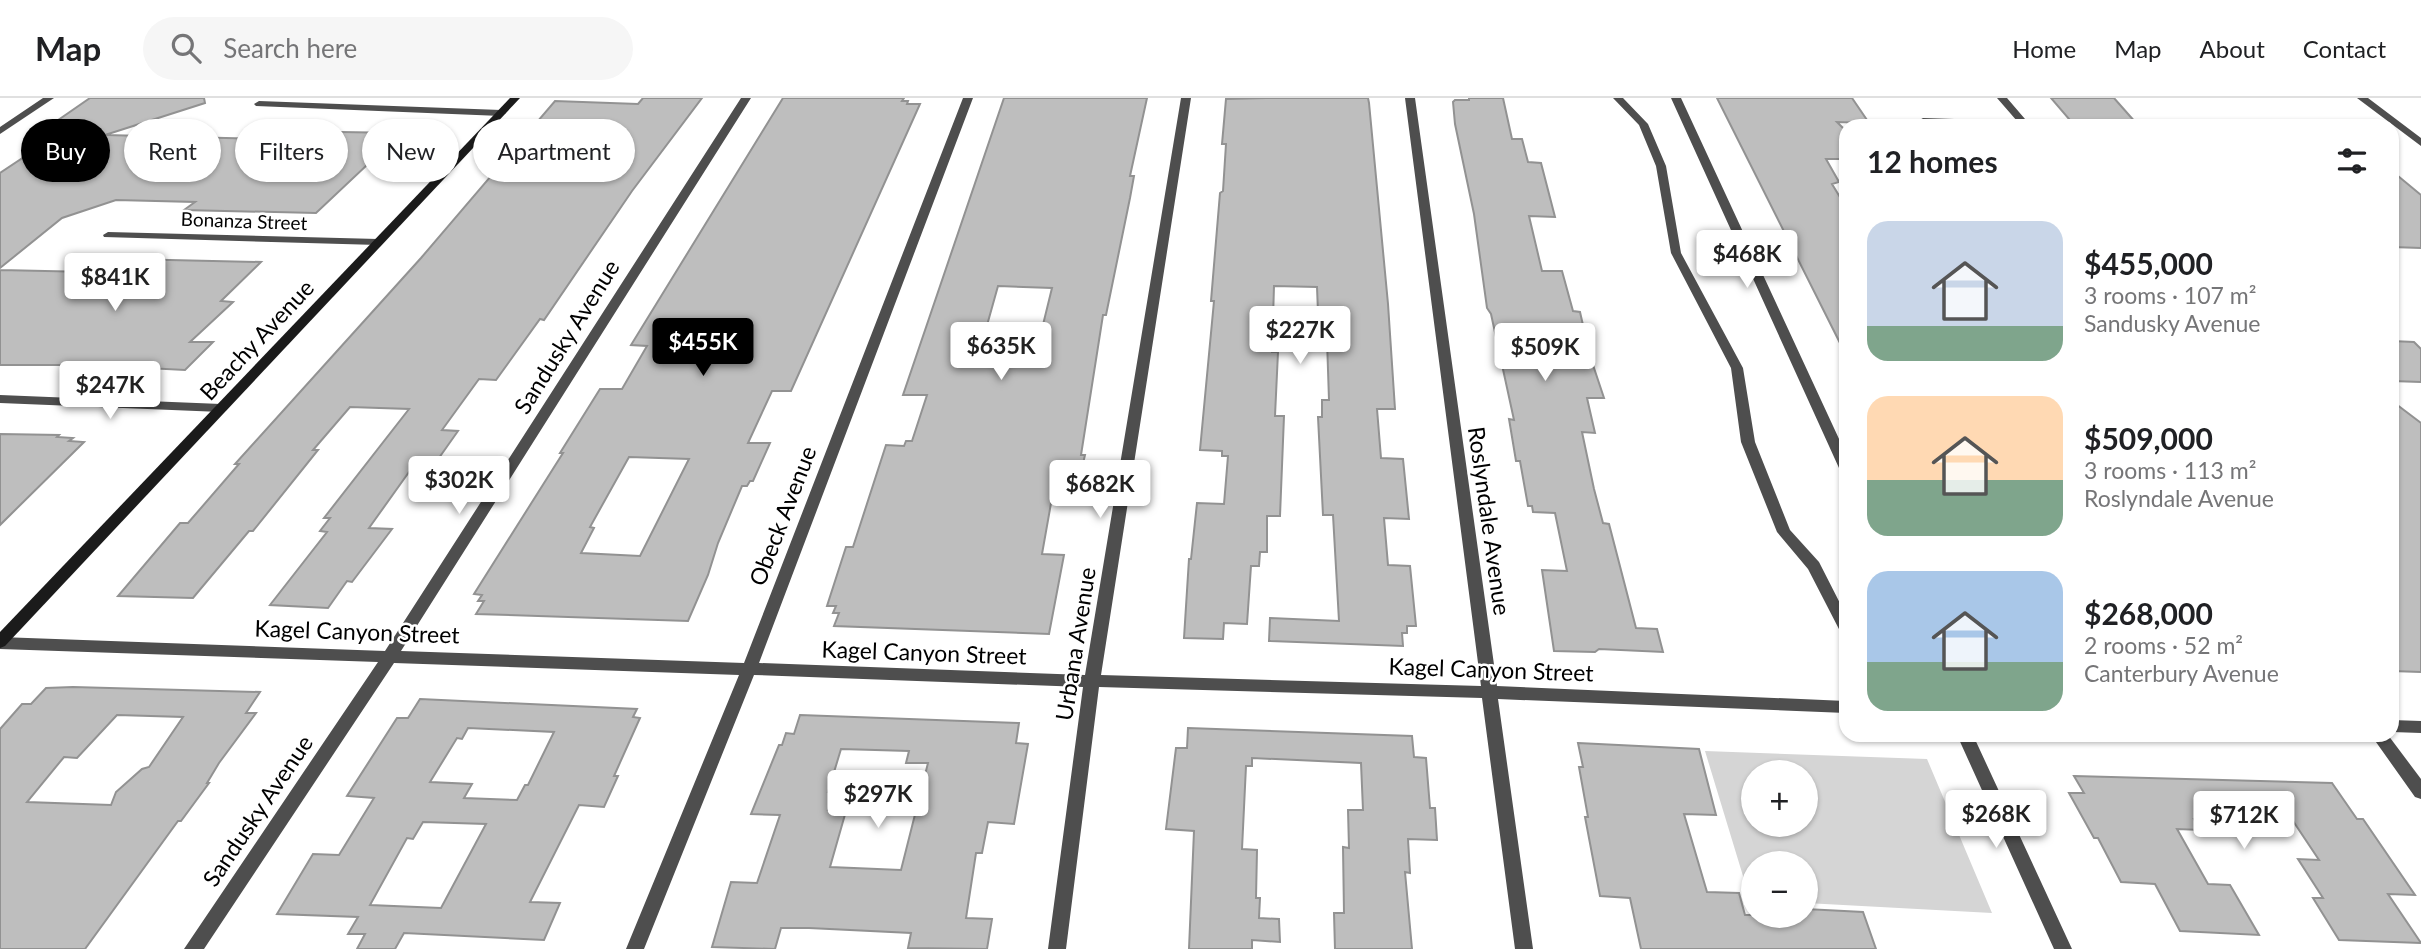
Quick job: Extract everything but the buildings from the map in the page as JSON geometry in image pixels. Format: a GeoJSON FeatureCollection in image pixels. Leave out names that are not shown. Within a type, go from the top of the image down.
{"type":"FeatureCollection","features":[{"type":"Feature","properties":{"kind":"street"},"geometry":{"type":"LineString","coordinates":[[0,131],[49,98]]}},
{"type":"Feature","properties":{"kind":"street","name":"Beachy Avenue"},"geometry":{"type":"LineString","coordinates":[[0,642],[515,98]]}},
{"type":"Feature","properties":{"kind":"street","name":"Sandusky Avenue"},"geometry":{"type":"LineString","coordinates":[[193,949],[390,656],[746,98]]}},
{"type":"Feature","properties":{"kind":"street","name":"Obeck Avenue"},"geometry":{"type":"LineString","coordinates":[[635,949],[748,669],[968,98]]}},
{"type":"Feature","properties":{"kind":"street","name":"Urbana Avenue"},"geometry":{"type":"LineString","coordinates":[[1057,949],[1092,681],[1186,98]]}},
{"type":"Feature","properties":{"kind":"street","name":"Roslyndale Avenue"},"geometry":{"type":"LineString","coordinates":[[1410,98],[1524,949]]}},
{"type":"Feature","properties":{"kind":"street"},"geometry":{"type":"LineString","coordinates":[[1618,98],[1643,124],[1661,166],[1676,253],[1737,368],[1748,442],[1784,532],[1814,566],[1839,615]]}},
{"type":"Feature","properties":{"kind":"street"},"geometry":{"type":"LineString","coordinates":[[1676,98],[1839,450]]}},
{"type":"Feature","properties":{"kind":"street"},"geometry":{"type":"LineString","coordinates":[[2002,98],[2020,119]]}},
{"type":"Feature","properties":{"kind":"street"},"geometry":{"type":"LineString","coordinates":[[2362,98],[2390,119]]}},
{"type":"Feature","properties":{"kind":"street"},"geometry":{"type":"LineString","coordinates":[[259,104],[501,113]]}},
{"type":"Feature","properties":{"kind":"street"},"geometry":{"type":"LineString","coordinates":[[2399,126],[2421,143]]}},
{"type":"Feature","properties":{"kind":"street","name":"Bonanza Street"},"geometry":{"type":"LineString","coordinates":[[108,235],[379,242]]}},
{"type":"Feature","properties":{"kind":"street"},"geometry":{"type":"LineString","coordinates":[[0,399],[221,408]]}},
{"type":"Feature","properties":{"kind":"street","name":"Kagel Canyon Street"},"geometry":{"type":"LineString","coordinates":[[0,642],[1092,681],[1489,692],[1839,708]]}},
{"type":"Feature","properties":{"kind":"street"},"geometry":{"type":"LineString","coordinates":[[2399,726],[2421,727]]}},
{"type":"Feature","properties":{"kind":"street"},"geometry":{"type":"LineString","coordinates":[[1968,742],[2063,949]]}},
{"type":"Feature","properties":{"kind":"street"},"geometry":{"type":"LineString","coordinates":[[2384,742],[2421,792]]}},
{"type":"Feature","properties":{"kind":"shaded area"},"geometry":{"type":"Polygon","coordinates":[[[1705,751],[1927,759],[1992,913],[1818,904],[1818,851],[1741,851],[1741,869],[1705,751]]]}}]}
